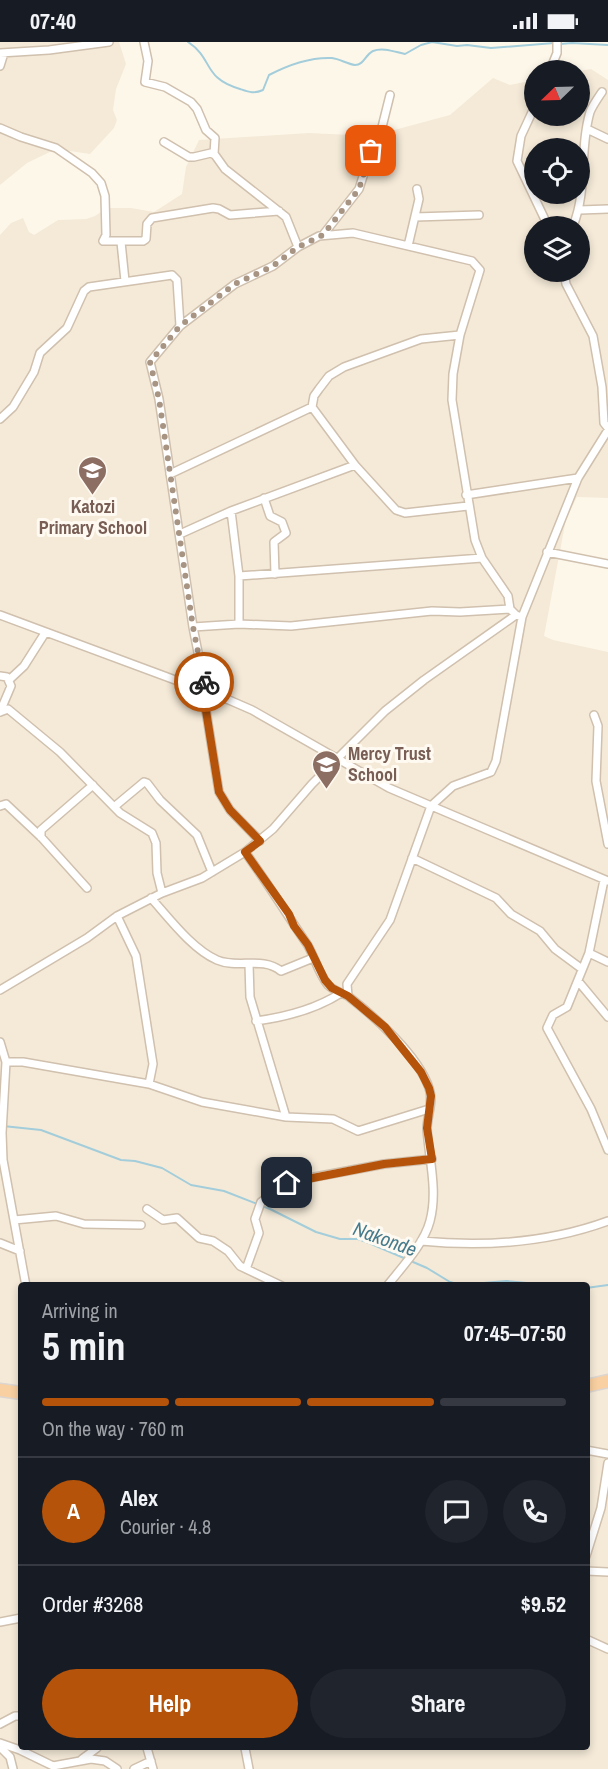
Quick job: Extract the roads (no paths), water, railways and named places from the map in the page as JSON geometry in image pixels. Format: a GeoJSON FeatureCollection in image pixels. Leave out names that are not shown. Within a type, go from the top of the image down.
{"type":"FeatureCollection","features":[{"type":"Feature","properties":{"kind":"highway"},"geometry":{"type":"LineString","coordinates":[[590,1385],[608,1381]]}},
{"type":"Feature","properties":{"kind":"highway"},"geometry":{"type":"LineString","coordinates":[[1,1391],[18,1393]]}},
{"type":"Feature","properties":{"kind":"street"},"geometry":{"type":"LineString","coordinates":[[0,66],[2,53],[49,50],[109,42]]}},
{"type":"Feature","properties":{"kind":"street"},"geometry":{"type":"LineString","coordinates":[[144,42],[148,61],[145,82],[165,87],[193,103],[206,130],[215,140],[214,154],[225,169],[288,220],[298,247]]}},
{"type":"Feature","properties":{"kind":"street"},"geometry":{"type":"LineString","coordinates":[[554,60],[557,42]]}},
{"type":"Feature","properties":{"kind":"street"},"geometry":{"type":"LineString","coordinates":[[577,216],[585,166],[584,141],[591,110],[602,92]]}},
{"type":"Feature","properties":{"kind":"street"},"geometry":{"type":"LineString","coordinates":[[323,235],[359,189],[371,151],[379,140],[390,95]]}},
{"type":"Feature","properties":{"kind":"street"},"geometry":{"type":"LineString","coordinates":[[526,126],[521,136],[517,161],[543,216]]}},
{"type":"Feature","properties":{"kind":"street"},"geometry":{"type":"LineString","coordinates":[[0,128],[56,147],[92,173],[100,183],[105,196],[106,235],[103,242],[144,240],[147,224],[152,218],[213,208],[230,215],[279,211]]}},
{"type":"Feature","properties":{"kind":"street"},"geometry":{"type":"LineString","coordinates":[[587,129],[608,139]]}},
{"type":"Feature","properties":{"kind":"street"},"geometry":{"type":"LineString","coordinates":[[164,142],[189,157],[214,154]]}},
{"type":"Feature","properties":{"kind":"street"},"geometry":{"type":"LineString","coordinates":[[408,246],[419,199],[417,189]]}},
{"type":"Feature","properties":{"kind":"street"},"geometry":{"type":"LineString","coordinates":[[580,210],[608,209]]}},
{"type":"Feature","properties":{"kind":"street"},"geometry":{"type":"LineString","coordinates":[[415,217],[480,215]]}},
{"type":"Feature","properties":{"kind":"street"},"geometry":{"type":"LineString","coordinates":[[260,841],[230,810],[219,792],[159,399],[150,365],[151,360],[180,326],[235,284],[273,266],[298,247],[323,235],[353,233],[472,261],[480,270],[460,335],[453,374],[452,400],[474,540],[482,558],[508,596],[510,609]]}},
{"type":"Feature","properties":{"kind":"street"},"geometry":{"type":"LineString","coordinates":[[121,242],[125,281]]}},
{"type":"Feature","properties":{"kind":"street"},"geometry":{"type":"LineString","coordinates":[[0,419],[14,407],[34,372],[40,353],[67,328],[86,289],[91,286],[167,274],[174,276],[177,280],[180,326]]}},
{"type":"Feature","properties":{"kind":"street"},"geometry":{"type":"LineString","coordinates":[[256,1021],[284,1017],[344,994],[352,974],[390,920],[431,806],[453,786],[484,776],[494,769],[519,616],[578,478],[608,429],[603,418],[602,387],[593,336],[566,282]]}},
{"type":"Feature","properties":{"kind":"street"},"geometry":{"type":"LineString","coordinates":[[460,335],[421,339],[344,367],[329,376],[319,388],[314,396],[312,407],[314,413],[355,465],[390,505],[401,513],[468,506]]}},
{"type":"Feature","properties":{"kind":"street"},"geometry":{"type":"LineString","coordinates":[[170,474],[312,407]]}},
{"type":"Feature","properties":{"kind":"street"},"geometry":{"type":"LineString","coordinates":[[180,534],[231,511],[355,465]]}},
{"type":"Feature","properties":{"kind":"street"},"geometry":{"type":"LineString","coordinates":[[466,495],[578,478]]}},
{"type":"Feature","properties":{"kind":"street"},"geometry":{"type":"LineString","coordinates":[[264,498],[270,516],[282,522],[286,533],[274,542],[275,574]]}},
{"type":"Feature","properties":{"kind":"street"},"geometry":{"type":"LineString","coordinates":[[231,511],[239,576],[239,624]]}},
{"type":"Feature","properties":{"kind":"street"},"geometry":{"type":"LineString","coordinates":[[547,552],[608,564]]}},
{"type":"Feature","properties":{"kind":"street"},"geometry":{"type":"LineString","coordinates":[[239,576],[482,558]]}},
{"type":"Feature","properties":{"kind":"street"},"geometry":{"type":"LineString","coordinates":[[193,627],[239,624],[291,626],[432,611],[510,609],[519,616]]}},
{"type":"Feature","properties":{"kind":"street"},"geometry":{"type":"LineString","coordinates":[[0,615],[252,710],[389,788],[606,880],[589,953],[578,981],[567,1007],[553,1015],[547,1028],[591,1109],[608,1150]]}},
{"type":"Feature","properties":{"kind":"street"},"geometry":{"type":"LineString","coordinates":[[0,990],[87,938],[117,916],[151,898],[212,872],[245,852],[273,829],[391,706],[519,616]]}},
{"type":"Feature","properties":{"kind":"street"},"geometry":{"type":"LineString","coordinates":[[9,680],[24,666],[45,633]]}},
{"type":"Feature","properties":{"kind":"street"},"geometry":{"type":"LineString","coordinates":[[0,676],[9,680],[11,686],[0,712]]}},
{"type":"Feature","properties":{"kind":"street"},"geometry":{"type":"LineString","coordinates":[[0,712],[8,709],[42,736],[126,818],[150,831],[156,843],[158,878],[162,893]]}},
{"type":"Feature","properties":{"kind":"street"},"geometry":{"type":"LineString","coordinates":[[594,715],[598,726],[596,781],[608,844]]}},
{"type":"Feature","properties":{"kind":"street"},"geometry":{"type":"LineString","coordinates":[[114,807],[144,782],[147,783],[160,800],[197,835],[212,872]]}},
{"type":"Feature","properties":{"kind":"street"},"geometry":{"type":"LineString","coordinates":[[41,837],[41,830],[93,785]]}},
{"type":"Feature","properties":{"kind":"street"},"geometry":{"type":"LineString","coordinates":[[0,806],[6,804],[41,837],[87,888]]}},
{"type":"Feature","properties":{"kind":"street"},"geometry":{"type":"LineString","coordinates":[[245,852],[289,914],[325,980],[332,988],[344,994],[385,1027],[421,1072],[429,1088],[431,1096],[427,1128],[432,1159],[433,1196],[430,1221],[421,1241],[390,1282]]}},
{"type":"Feature","properties":{"kind":"street"},"geometry":{"type":"LineString","coordinates":[[412,858],[496,898],[511,914],[540,931],[555,949],[582,969]]}},
{"type":"Feature","properties":{"kind":"street"},"geometry":{"type":"LineString","coordinates":[[151,898],[185,936],[214,958],[226,962],[266,963],[283,971],[314,958]]}},
{"type":"Feature","properties":{"kind":"street"},"geometry":{"type":"LineString","coordinates":[[117,916],[136,956],[153,1065],[149,1084]]}},
{"type":"Feature","properties":{"kind":"street"},"geometry":{"type":"LineString","coordinates":[[589,953],[608,962]]}},
{"type":"Feature","properties":{"kind":"street"},"geometry":{"type":"LineString","coordinates":[[249,964],[250,997],[286,1117]]}},
{"type":"Feature","properties":{"kind":"street"},"geometry":{"type":"LineString","coordinates":[[578,981],[608,1017]]}},
{"type":"Feature","properties":{"kind":"street"},"geometry":{"type":"LineString","coordinates":[[0,1042],[6,1062],[3,1085],[3,1160],[25,1282]]}},
{"type":"Feature","properties":{"kind":"street"},"geometry":{"type":"LineString","coordinates":[[6,1062],[23,1062],[149,1084],[202,1102],[286,1117],[333,1119],[360,1131],[429,1109]]}},
{"type":"Feature","properties":{"kind":"street"},"geometry":{"type":"LineString","coordinates":[[246,1269],[259,1233],[255,1219],[261,1202],[288,1182],[384,1164],[432,1159]]}},
{"type":"Feature","properties":{"kind":"street"},"geometry":{"type":"LineString","coordinates":[[147,1209],[163,1220],[173,1217],[180,1220],[199,1238],[217,1242],[240,1266],[274,1282]]}},
{"type":"Feature","properties":{"kind":"street"},"geometry":{"type":"LineString","coordinates":[[14,1220],[56,1216],[84,1224],[141,1225]]}},
{"type":"Feature","properties":{"kind":"street"},"geometry":{"type":"LineString","coordinates":[[421,1241],[456,1244],[510,1243],[580,1231],[608,1221]]}},
{"type":"Feature","properties":{"kind":"street"},"geometry":{"type":"LineString","coordinates":[[0,1243],[20,1251]]}},
{"type":"Feature","properties":{"kind":"street"},"geometry":{"type":"LineString","coordinates":[[590,1451],[608,1454]]}},
{"type":"Feature","properties":{"kind":"street"},"geometry":{"type":"LineString","coordinates":[[590,1544],[602,1508],[608,1462]]}},
{"type":"Feature","properties":{"kind":"street"},"geometry":{"type":"LineString","coordinates":[[590,1571],[608,1572]]}},
{"type":"Feature","properties":{"kind":"street"},"geometry":{"type":"LineString","coordinates":[[0,1622],[18,1619]]}},
{"type":"Feature","properties":{"kind":"street"},"geometry":{"type":"LineString","coordinates":[[590,1641],[608,1649]]}},
{"type":"Feature","properties":{"kind":"street"},"geometry":{"type":"LineString","coordinates":[[0,1724],[18,1716]]}},
{"type":"Feature","properties":{"kind":"street"},"geometry":{"type":"LineString","coordinates":[[0,1745],[18,1749]]}},
{"type":"Feature","properties":{"kind":"street"},"geometry":{"type":"LineString","coordinates":[[0,1745],[10,1757],[13,1769]]}},
{"type":"Feature","properties":{"kind":"street"},"geometry":{"type":"LineString","coordinates":[[21,1750],[52,1766],[98,1760],[105,1761],[117,1769]]}},
{"type":"Feature","properties":{"kind":"street"},"geometry":{"type":"LineString","coordinates":[[77,1762],[94,1750]]}},
{"type":"Feature","properties":{"kind":"street"},"geometry":{"type":"LineString","coordinates":[[148,1750],[153,1769]]}},
{"type":"Feature","properties":{"kind":"street"},"geometry":{"type":"LineString","coordinates":[[245,1750],[249,1769]]}},
{"type":"Feature","properties":{"kind":"street"},"geometry":{"type":"LineString","coordinates":[[134,1769],[151,1761]]}},
{"type":"Feature","properties":{"kind":"waterway"},"geometry":{"type":"LineString","coordinates":[[188,42],[202,55],[219,79],[228,85],[249,92],[263,90],[269,75],[308,60],[332,58],[358,65],[373,51],[385,50],[405,54],[432,42],[491,48],[554,43]]}},
{"type":"Feature","properties":{"kind":"waterway"},"geometry":{"type":"LineString","coordinates":[[560,44],[608,45]]}},
{"type":"Feature","properties":{"kind":"waterway","name":"Nakonde"},"geometry":{"type":"LineString","coordinates":[[3,1126],[41,1130],[121,1160],[162,1168],[191,1185],[224,1191],[270,1209],[316,1232],[340,1239],[358,1239],[369,1243],[427,1268],[450,1282]]}},
{"type":"Feature","properties":{"kind":"waterway","name":"Nakonde"},"geometry":{"type":"LineString","coordinates":[[495,1282],[517,1282]]}},
{"type":"Feature","properties":{"kind":"waterway","name":"Nakonde"},"geometry":{"type":"LineString","coordinates":[[590,1287],[608,1285]]}},
{"type":"Feature","properties":{"kind":"place","name":"Katozi Primary School"},"geometry":{"type":"Point","coordinates":[93,496]}},
{"type":"Feature","properties":{"kind":"place","name":"Mercy Trust School"},"geometry":{"type":"Point","coordinates":[327,790]}}]}
